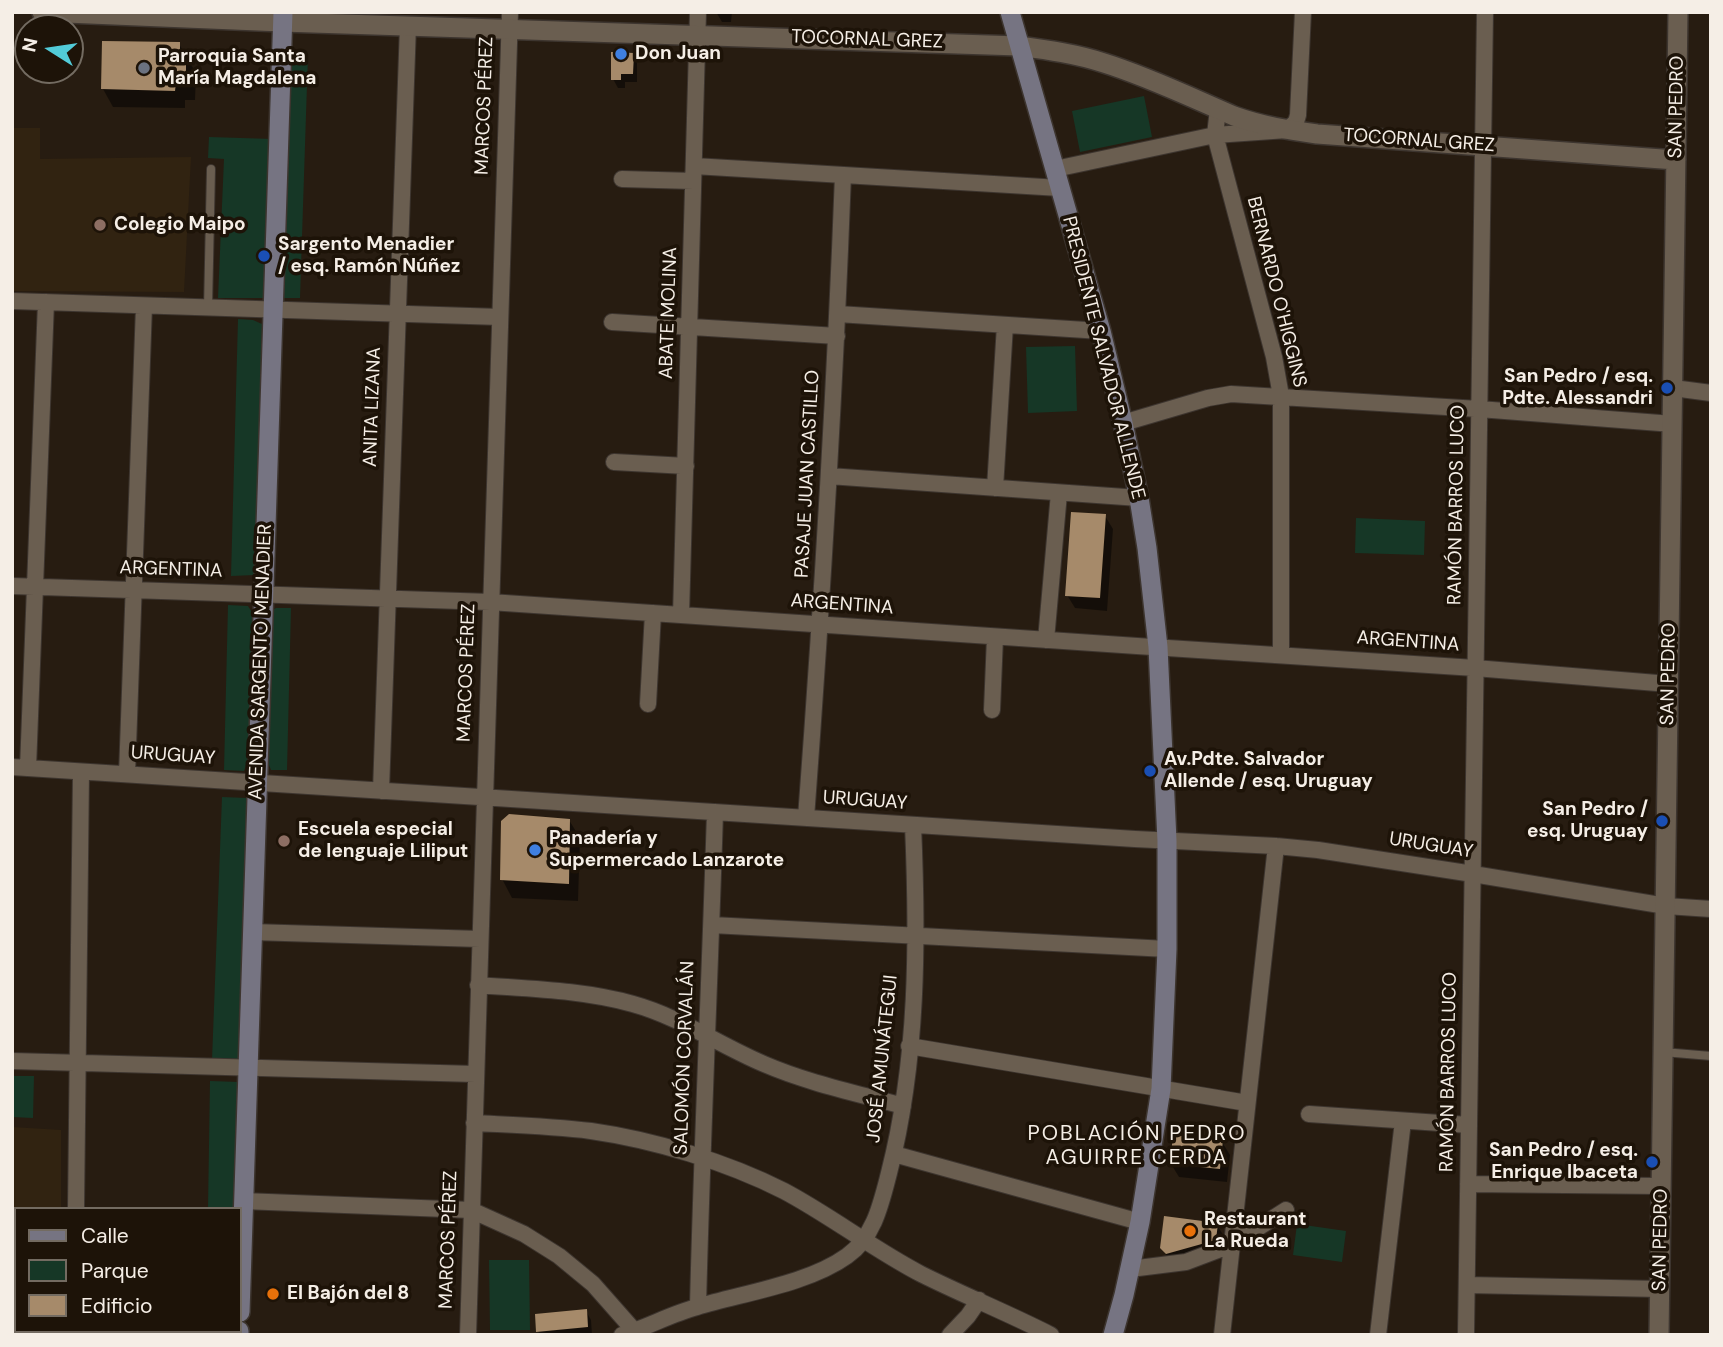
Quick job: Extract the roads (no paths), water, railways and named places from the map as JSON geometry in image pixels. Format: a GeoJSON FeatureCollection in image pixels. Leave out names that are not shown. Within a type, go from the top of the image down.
{"type":"FeatureCollection","features":[{"type":"Feature","properties":{"kind":"main road","name":"PRESIDENTE SALVADOR ALLENDE"},"geometry":{"type":"LineString","coordinates":[[1010,12],[1101,331],[1123,424],[1139,498],[1154,597],[1158,647],[1167,841],[1167,950],[1161,1089],[1140,1222],[1113,1335]]}},
{"type":"Feature","properties":{"kind":"main road","name":"AVENIDA SARGENTO MENADIER"},"geometry":{"type":"LineString","coordinates":[[242,1238],[282,17]]}},
{"type":"Feature","properties":{"kind":"street","name":"TOCORNAL GREZ"},"geometry":{"type":"LineString","coordinates":[[42,12],[282,17],[408,25],[509,20],[697,35],[1019,46],[1104,63],[1252,122],[1287,130],[1676,160]]}},
{"type":"Feature","properties":{"kind":"street","name":"ABATE MOLINA"},"geometry":{"type":"LineString","coordinates":[[681,615],[698,12]]}},
{"type":"Feature","properties":{"kind":"street"},"geometry":{"type":"LineString","coordinates":[[1055,169],[1215,135],[1287,130],[1296,122],[1298,115],[1303,12]]}},
{"type":"Feature","properties":{"kind":"street","name":"RAMÓN BARROS LUCO"},"geometry":{"type":"LineString","coordinates":[[1466,1335],[1485,12]]}},
{"type":"Feature","properties":{"kind":"street","name":"SAN PEDRO"},"geometry":{"type":"LineString","coordinates":[[1659,1335],[1678,12]]}},
{"type":"Feature","properties":{"kind":"street","name":"MARCOS PÉREZ"},"geometry":{"type":"LineString","coordinates":[[468,1335],[509,20]]}},
{"type":"Feature","properties":{"kind":"street","name":"ANITA LIZANA"},"geometry":{"type":"LineString","coordinates":[[381,791],[408,25]]}},
{"type":"Feature","properties":{"kind":"street","name":"BERNARDO O'HIGGINS"},"geometry":{"type":"LineString","coordinates":[[1218,109],[1215,135],[1279,378],[1281,655]]}},
{"type":"Feature","properties":{"kind":"street"},"geometry":{"type":"LineString","coordinates":[[622,179],[693,173],[843,175],[1060,188]]}},
{"type":"Feature","properties":{"kind":"street","name":"PASAJE JUAN CASTILLO"},"geometry":{"type":"LineString","coordinates":[[806,818],[837,337],[843,175]]}},
{"type":"Feature","properties":{"kind":"street"},"geometry":{"type":"LineString","coordinates":[[12,301],[500,317]]}},
{"type":"Feature","properties":{"kind":"street"},"geometry":{"type":"LineString","coordinates":[[20,768],[35,587],[46,302]]}},
{"type":"Feature","properties":{"kind":"street"},"geometry":{"type":"LineString","coordinates":[[127,774],[144,306]]}},
{"type":"Feature","properties":{"kind":"street"},"geometry":{"type":"LineString","coordinates":[[838,314],[1101,331]]}},
{"type":"Feature","properties":{"kind":"street"},"geometry":{"type":"LineString","coordinates":[[612,323],[837,337]]}},
{"type":"Feature","properties":{"kind":"street"},"geometry":{"type":"LineString","coordinates":[[995,488],[1005,325]]}},
{"type":"Feature","properties":{"kind":"street"},"geometry":{"type":"LineString","coordinates":[[1673,388],[1711,393]]}},
{"type":"Feature","properties":{"kind":"street"},"geometry":{"type":"LineString","coordinates":[[1123,424],[1231,394],[1672,424]]}},
{"type":"Feature","properties":{"kind":"street"},"geometry":{"type":"LineString","coordinates":[[614,462],[686,466]]}},
{"type":"Feature","properties":{"kind":"street"},"geometry":{"type":"LineString","coordinates":[[829,476],[1139,498]]}},
{"type":"Feature","properties":{"kind":"street"},"geometry":{"type":"LineString","coordinates":[[1046,640],[1059,493]]}},
{"type":"Feature","properties":{"kind":"street","name":"ARGENTINA"},"geometry":{"type":"LineString","coordinates":[[12,586],[490,602],[1475,668],[1669,684]]}},
{"type":"Feature","properties":{"kind":"street"},"geometry":{"type":"LineString","coordinates":[[648,704],[653,613]]}},
{"type":"Feature","properties":{"kind":"street"},"geometry":{"type":"LineString","coordinates":[[992,710],[995,636]]}},
{"type":"Feature","properties":{"kind":"street","name":"URUGUAY"},"geometry":{"type":"LineString","coordinates":[[20,768],[1276,846],[1361,856],[1666,906],[1711,909]]}},
{"type":"Feature","properties":{"kind":"street"},"geometry":{"type":"LineString","coordinates":[[76,1207],[81,772]]}},
{"type":"Feature","properties":{"kind":"street","name":"SALOMÓN CORVALÁN"},"geometry":{"type":"LineString","coordinates":[[698,1306],[715,812]]}},
{"type":"Feature","properties":{"kind":"street","name":"JOSÉ AMUNÁTEGUI"},"geometry":{"type":"LineString","coordinates":[[632,1333],[698,1306],[789,1282],[821,1270],[847,1256],[864,1240],[874,1224],[894,1154],[903,1106],[909,1046],[916,936],[913,825]]}},
{"type":"Feature","properties":{"kind":"street"},"geometry":{"type":"LineString","coordinates":[[1222,1335],[1276,846]]}},
{"type":"Feature","properties":{"kind":"street"},"geometry":{"type":"LineString","coordinates":[[712,925],[1167,950]]}},
{"type":"Feature","properties":{"kind":"street"},"geometry":{"type":"LineString","coordinates":[[252,932],[480,939]]}},
{"type":"Feature","properties":{"kind":"street"},"geometry":{"type":"LineString","coordinates":[[478,985],[568,992],[612,999],[662,1014],[790,1074],[903,1106]]}},
{"type":"Feature","properties":{"kind":"street"},"geometry":{"type":"LineString","coordinates":[[909,1046],[1247,1103]]}},
{"type":"Feature","properties":{"kind":"street"},"geometry":{"type":"LineString","coordinates":[[12,1061],[475,1074]]}},
{"type":"Feature","properties":{"kind":"street"},"geometry":{"type":"LineString","coordinates":[[1309,1114],[1469,1125]]}},
{"type":"Feature","properties":{"kind":"street"},"geometry":{"type":"LineString","coordinates":[[1378,1335],[1403,1121]]}},
{"type":"Feature","properties":{"kind":"street"},"geometry":{"type":"LineString","coordinates":[[474,1123],[599,1132],[652,1143],[702,1158],[780,1189],[922,1275],[1051,1335]]}},
{"type":"Feature","properties":{"kind":"street"},"geometry":{"type":"LineString","coordinates":[[894,1154],[1140,1222]]}},
{"type":"Feature","properties":{"kind":"street"},"geometry":{"type":"LineString","coordinates":[[1468,1185],[1661,1186]]}},
{"type":"Feature","properties":{"kind":"street"},"geometry":{"type":"LineString","coordinates":[[243,1201],[471,1210],[524,1234],[559,1256],[593,1284],[632,1333]]}},
{"type":"Feature","properties":{"kind":"street"},"geometry":{"type":"LineString","coordinates":[[1130,1269],[1186,1262],[1231,1245],[1286,1210]]}},
{"type":"Feature","properties":{"kind":"street"},"geometry":{"type":"LineString","coordinates":[[1467,1285],[1660,1289]]}},
{"type":"Feature","properties":{"kind":"street"},"geometry":{"type":"LineString","coordinates":[[950,1335],[979,1300]]}},
{"type":"Feature","properties":{"kind":"street"},"geometry":{"type":"LineString","coordinates":[[101,1333],[196,1335]]}},
{"type":"Feature","properties":{"kind":"lane"},"geometry":{"type":"LineString","coordinates":[[208,308],[211,169]]}},
{"type":"Feature","properties":{"kind":"lane"},"geometry":{"type":"LineString","coordinates":[[1663,1052],[1711,1056]]}},
{"type":"Feature","properties":{"kind":"place","name":"Don Juan"},"geometry":{"type":"Point","coordinates":[621,54]}},
{"type":"Feature","properties":{"kind":"place","name":"Parroquia Santa María Magdalena"},"geometry":{"type":"Point","coordinates":[144,68]}},
{"type":"Feature","properties":{"kind":"place","name":"Colegio Maipo"},"geometry":{"type":"Point","coordinates":[100,225]}},
{"type":"Feature","properties":{"kind":"place","name":"Sargento Menadier / esq. Ramón Núñez"},"geometry":{"type":"Point","coordinates":[264,256]}},
{"type":"Feature","properties":{"kind":"place","name":"San Pedro / esq. Pdte. Alessandri"},"geometry":{"type":"Point","coordinates":[1667,388]}},
{"type":"Feature","properties":{"kind":"place","name":"Av.Pdte. Salvador Allende / esq. Uruguay"},"geometry":{"type":"Point","coordinates":[1150,771]}},
{"type":"Feature","properties":{"kind":"place","name":"San Pedro / esq. Uruguay"},"geometry":{"type":"Point","coordinates":[1662,821]}},
{"type":"Feature","properties":{"kind":"place","name":"Escuela especial de lenguaje Liliput"},"geometry":{"type":"Point","coordinates":[284,841]}},
{"type":"Feature","properties":{"kind":"place","name":"Panadería y Supermercado Lanzarote"},"geometry":{"type":"Point","coordinates":[535,850]}},
{"type":"Feature","properties":{"kind":"place","name":"San Pedro / esq. Enrique Ibaceta"},"geometry":{"type":"Point","coordinates":[1652,1162]}},
{"type":"Feature","properties":{"kind":"place","name":"Restaurant La Rueda"},"geometry":{"type":"Point","coordinates":[1190,1231]}},
{"type":"Feature","properties":{"kind":"place","name":"El Bajón del 8"},"geometry":{"type":"Point","coordinates":[273,1294]}},
{"type":"Feature","properties":{"kind":"district","name":"POBLACIÓN PEDRO AGUIRRE CERDA"},"geometry":{"type":"Point","coordinates":[1137,1146]}}]}
